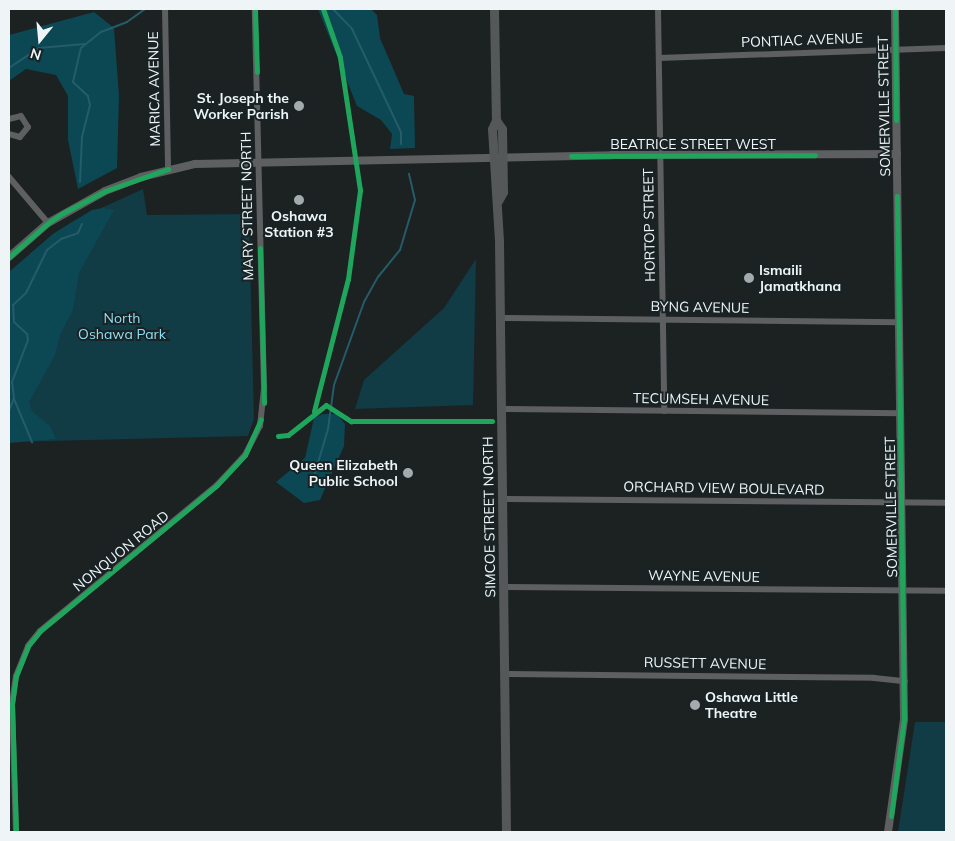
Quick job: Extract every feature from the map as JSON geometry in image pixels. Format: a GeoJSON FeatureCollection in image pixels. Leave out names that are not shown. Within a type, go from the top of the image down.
{"type":"FeatureCollection","features":[{"type":"Feature","properties":{"kind":"main road","name":"SIMCOE STREET NORTH"},"geometry":{"type":"LineString","coordinates":[[494,9],[496,120],[492,129],[492,159],[494,197],[498,201]]}},
{"type":"Feature","properties":{"kind":"main road","name":"SIMCOE STREET NORTH"},"geometry":{"type":"LineString","coordinates":[[496,120],[502,129],[503,192],[498,201],[506,832]]}},
{"type":"Feature","properties":{"kind":"street","name":"MARICA AVENUE"},"geometry":{"type":"LineString","coordinates":[[165,9],[168,169]]}},
{"type":"Feature","properties":{"kind":"street","name":"MARY STREET NORTH"},"geometry":{"type":"LineString","coordinates":[[255,9],[264,403]]}},
{"type":"Feature","properties":{"kind":"street","name":"HORTOP STREET"},"geometry":{"type":"LineString","coordinates":[[658,9],[664,411]]}},
{"type":"Feature","properties":{"kind":"street","name":"SOMERVILLE STREET"},"geometry":{"type":"LineString","coordinates":[[888,832],[901,754],[905,681],[895,9]]}},
{"type":"Feature","properties":{"kind":"street","name":"PONTIAC AVENUE"},"geometry":{"type":"LineString","coordinates":[[659,58],[946,48]]}},
{"type":"Feature","properties":{"kind":"street"},"geometry":{"type":"LineString","coordinates":[[9,119],[22,117],[28,127],[22,136],[9,134]]}},
{"type":"Feature","properties":{"kind":"street","name":"BEATRICE STREET WEST"},"geometry":{"type":"LineString","coordinates":[[9,258],[48,222],[106,191],[168,169],[195,164],[660,155],[897,154]]}},
{"type":"Feature","properties":{"kind":"street"},"geometry":{"type":"LineString","coordinates":[[9,177],[48,222]]}},
{"type":"Feature","properties":{"kind":"street","name":"BYNG AVENUE"},"geometry":{"type":"LineString","coordinates":[[500,318],[899,322]]}},
{"type":"Feature","properties":{"kind":"street","name":"NONQUON ROAD"},"geometry":{"type":"LineString","coordinates":[[11,704],[19,668],[33,639],[217,485],[251,445],[260,426],[264,403]]}},
{"type":"Feature","properties":{"kind":"street","name":"TECUMSEH AVENUE"},"geometry":{"type":"LineString","coordinates":[[502,409],[900,413]]}},
{"type":"Feature","properties":{"kind":"street","name":"ORCHARD VIEW BOULEVARD"},"geometry":{"type":"LineString","coordinates":[[502,499],[946,503]]}},
{"type":"Feature","properties":{"kind":"street","name":"WAYNE AVENUE"},"geometry":{"type":"LineString","coordinates":[[504,587],[946,590]]}},
{"type":"Feature","properties":{"kind":"street","name":"RUSSETT AVENUE"},"geometry":{"type":"LineString","coordinates":[[505,674],[866,678],[905,681]]}},
{"type":"Feature","properties":{"kind":"street"},"geometry":{"type":"LineString","coordinates":[[11,704],[16,832]]}},
{"type":"Feature","properties":{"kind":"green space","name":"North Oshawa Park"},"geometry":{"type":"Polygon","coordinates":[[[143,189],[147,215],[249,214],[254,419],[248,436],[9,442],[9,272],[53,234],[75,220],[143,189]]]}},
{"type":"Feature","properties":{"kind":"green space"},"geometry":{"type":"Polygon","coordinates":[[[476,259],[473,405],[355,409],[364,380],[444,308],[476,259]]]}},
{"type":"Feature","properties":{"kind":"green space"},"geometry":{"type":"Polygon","coordinates":[[[915,722],[946,722],[946,832],[898,832],[915,722]]]}},
{"type":"Feature","properties":{"kind":"shaded area"},"geometry":{"type":"Polygon","coordinates":[[[318,9],[371,9],[377,15],[380,38],[404,94],[414,96],[415,148],[390,149],[392,134],[381,120],[357,106],[318,9]]]}},
{"type":"Feature","properties":{"kind":"shaded area"},"geometry":{"type":"Polygon","coordinates":[[[94,12],[114,28],[119,96],[117,168],[78,189],[68,140],[68,96],[56,75],[26,69],[9,81],[9,35],[94,12]]]}},
{"type":"Feature","properties":{"kind":"shaded area"},"geometry":{"type":"Polygon","coordinates":[[[103,208],[114,210],[79,273],[73,310],[60,335],[55,355],[29,402],[32,411],[50,426],[56,439],[9,443],[9,272],[53,234],[92,210],[103,208]]]}},
{"type":"Feature","properties":{"kind":"shaded area"},"geometry":{"type":"Polygon","coordinates":[[[323,414],[337,414],[345,424],[344,446],[320,500],[304,503],[276,482],[305,458],[314,418],[323,414]]]}},
{"type":"Feature","properties":{"kind":"waterway"},"geometry":{"type":"LineString","coordinates":[[80,182],[82,137],[90,105],[88,96],[73,82],[81,48],[101,32],[127,22],[145,9]]}},
{"type":"Feature","properties":{"kind":"waterway"},"geometry":{"type":"LineString","coordinates":[[333,9],[352,29],[401,132],[401,144]]}},
{"type":"Feature","properties":{"kind":"waterway"},"geometry":{"type":"LineString","coordinates":[[9,68],[39,48],[85,44]]}},
{"type":"Feature","properties":{"kind":"waterway"},"geometry":{"type":"LineString","coordinates":[[315,473],[328,429],[334,385],[364,302],[378,277],[400,250],[415,200],[409,174]]}},
{"type":"Feature","properties":{"kind":"waterway"},"geometry":{"type":"LineString","coordinates":[[9,411],[14,398],[12,382],[28,340],[27,334],[14,322],[13,305],[26,293],[47,250],[61,239],[78,233],[82,224]]}},
{"type":"Feature","properties":{"kind":"waterway"},"geometry":{"type":"LineString","coordinates":[[14,399],[32,442]]}},
{"type":"Feature","properties":{"kind":"cycle path"},"geometry":{"type":"LineString","coordinates":[[255,9],[257,72]]}},
{"type":"Feature","properties":{"kind":"cycle path"},"geometry":{"type":"LineString","coordinates":[[314,411],[348,279],[360,190],[340,57],[323,9]]}},
{"type":"Feature","properties":{"kind":"cycle path"},"geometry":{"type":"LineString","coordinates":[[895,9],[896,120]]}},
{"type":"Feature","properties":{"kind":"cycle path"},"geometry":{"type":"LineString","coordinates":[[571,156],[815,155]]}},
{"type":"Feature","properties":{"kind":"cycle path"},"geometry":{"type":"LineString","coordinates":[[9,257],[48,223],[63,213],[105,191],[168,169]]}},
{"type":"Feature","properties":{"kind":"cycle path"},"geometry":{"type":"LineString","coordinates":[[891,816],[904,719],[897,196]]}},
{"type":"Feature","properties":{"kind":"cycle path"},"geometry":{"type":"LineString","coordinates":[[260,248],[264,403]]}},
{"type":"Feature","properties":{"kind":"cycle path"},"geometry":{"type":"LineString","coordinates":[[278,436],[288,435],[326,405],[351,421],[492,421]]}},
{"type":"Feature","properties":{"kind":"cycle path"},"geometry":{"type":"LineString","coordinates":[[16,832],[12,704],[16,676],[28,646],[40,631],[217,485],[245,455],[261,419]]}},
{"type":"Feature","properties":{"kind":"place","name":"St. Joseph the Worker Parish"},"geometry":{"type":"Point","coordinates":[299,106]}},
{"type":"Feature","properties":{"kind":"place","name":"Oshawa Station #3"},"geometry":{"type":"Point","coordinates":[299,200]}},
{"type":"Feature","properties":{"kind":"place","name":"Ismaili Jamatkhana"},"geometry":{"type":"Point","coordinates":[749,278]}},
{"type":"Feature","properties":{"kind":"place","name":"Queen Elizabeth Public School"},"geometry":{"type":"Point","coordinates":[408,473]}},
{"type":"Feature","properties":{"kind":"place","name":"Oshawa Little Theatre"},"geometry":{"type":"Point","coordinates":[695,705]}}]}
